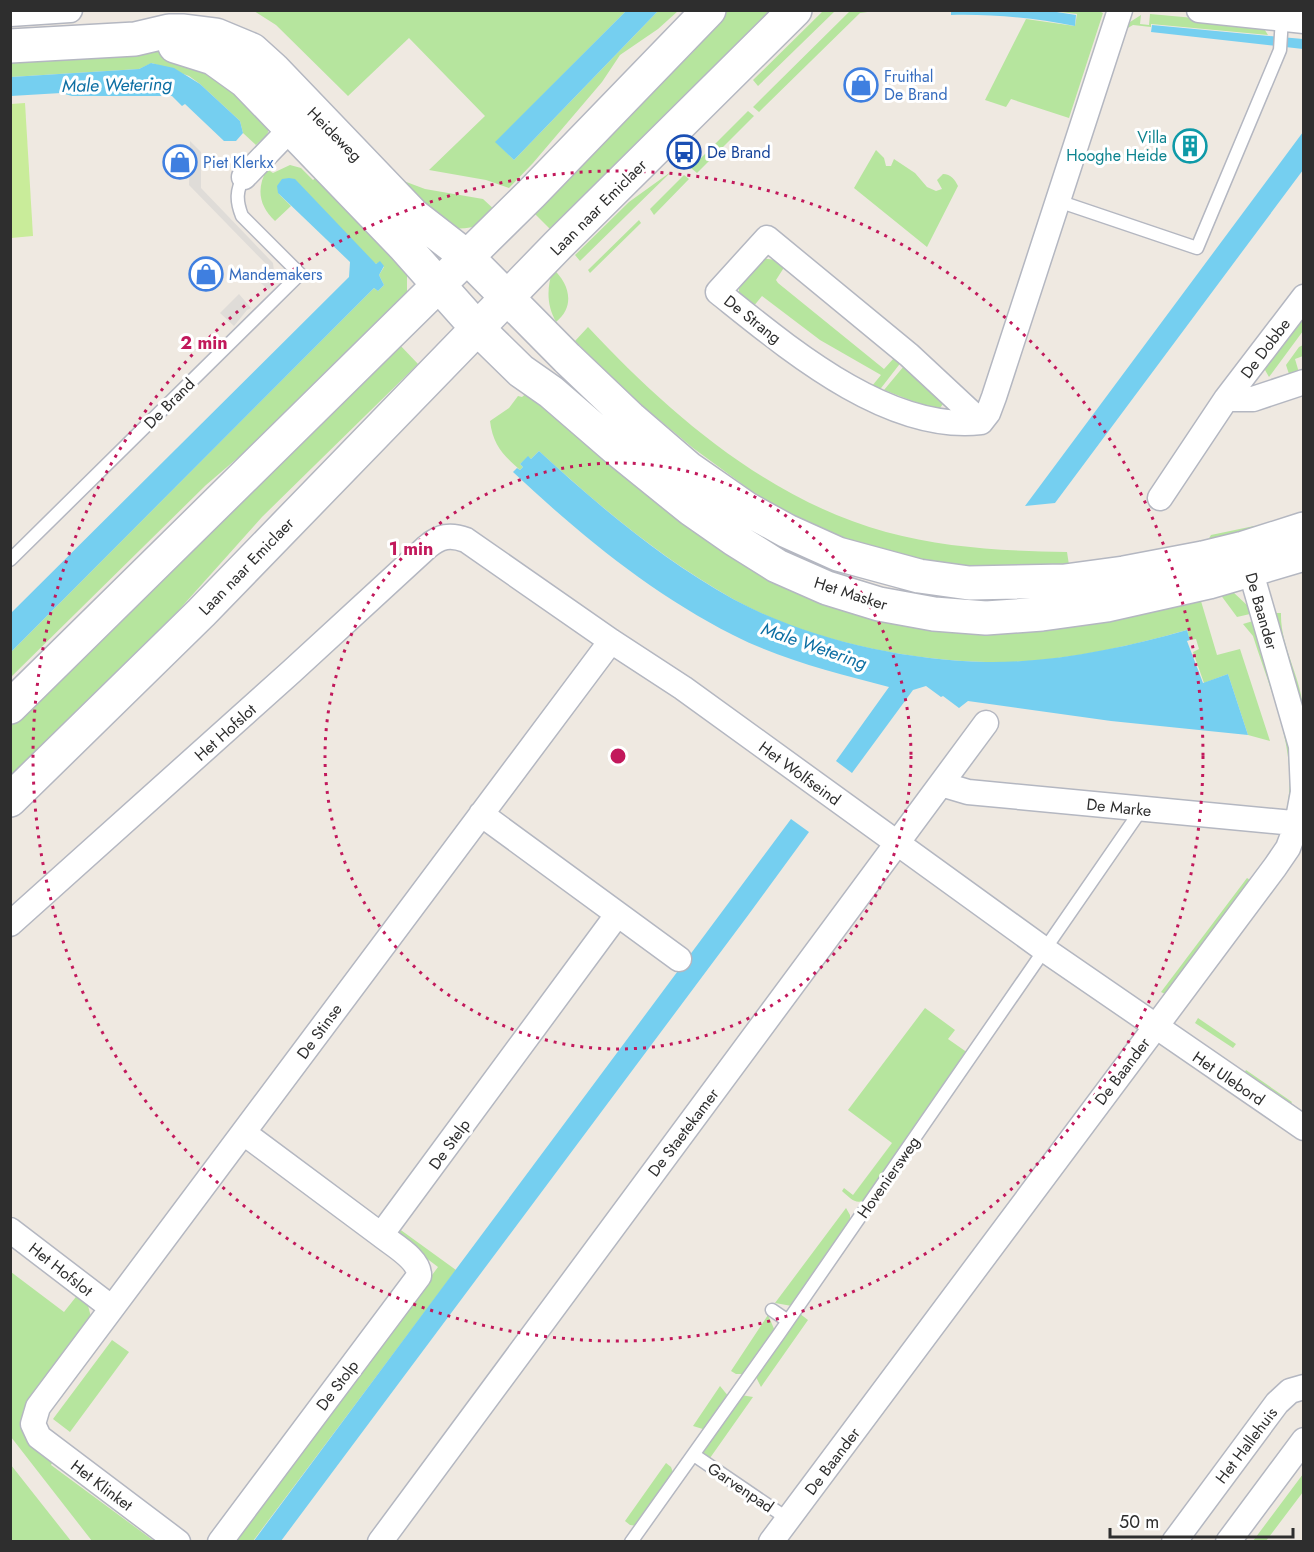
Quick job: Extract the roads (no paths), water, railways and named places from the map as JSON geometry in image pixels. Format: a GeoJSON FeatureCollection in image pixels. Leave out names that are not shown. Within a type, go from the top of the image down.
{"type":"FeatureCollection","features":[{"type":"Feature","properties":{"kind":"street"},"geometry":{"type":"LineString","coordinates":[[10,14],[69,10]]}},
{"type":"Feature","properties":{"kind":"street"},"geometry":{"type":"LineString","coordinates":[[10,707],[531,194],[709,10]]}},
{"type":"Feature","properties":{"kind":"street","name":"Laan naar Emiclaer"},"geometry":{"type":"LineString","coordinates":[[10,800],[201,613],[558,245],[795,10]]}},
{"type":"Feature","properties":{"kind":"street"},"geometry":{"type":"LineString","coordinates":[[981,422],[988,413],[994,397],[1120,10]]}},
{"type":"Feature","properties":{"kind":"street"},"geometry":{"type":"LineString","coordinates":[[1199,10],[1245,13],[1293,20]]}},
{"type":"Feature","properties":{"kind":"street","name":"Heideweg"},"geometry":{"type":"LineString","coordinates":[[10,46],[135,39],[170,44],[213,58],[375,173],[413,215],[467,257],[508,298]]}},
{"type":"Feature","properties":{"kind":"street","name":"Heideweg"},"geometry":{"type":"LineString","coordinates":[[300,119],[438,285]]}},
{"type":"Feature","properties":{"kind":"street","name":"De Brand"},"geometry":{"type":"LineString","coordinates":[[244,177],[300,119]]}},
{"type":"Feature","properties":{"kind":"street","name":"De Strang"},"geometry":{"type":"LineString","coordinates":[[767,238],[909,355],[981,422],[945,423],[888,407],[836,379],[780,341],[718,292],[767,238]]}},
{"type":"Feature","properties":{"kind":"street"},"geometry":{"type":"LineString","coordinates":[[438,285],[477,328]]}},
{"type":"Feature","properties":{"kind":"street","name":"De Dobbe"},"geometry":{"type":"LineString","coordinates":[[1160,498],[1226,399],[1304,297]]}},
{"type":"Feature","properties":{"kind":"street","name":"Het Masker"},"geometry":{"type":"LineString","coordinates":[[508,298],[622,411],[688,468],[747,509],[787,531],[838,554],[919,576],[969,583],[1065,581],[1304,554]]}},
{"type":"Feature","properties":{"kind":"street","name":"Het Masker"},"geometry":{"type":"LineString","coordinates":[[477,328],[521,371],[551,392],[618,450],[700,515],[777,566],[827,588],[879,604],[934,614],[986,618],[1042,614],[1107,605],[1209,582],[1304,529]]}},
{"type":"Feature","properties":{"kind":"street","name":"De Dobbe"},"geometry":{"type":"LineString","coordinates":[[1226,399],[1253,399],[1304,382]]}},
{"type":"Feature","properties":{"kind":"street","name":"Het Wolfseind"},"geometry":{"type":"LineString","coordinates":[[438,538],[454,536],[466,540],[611,641],[684,688],[812,783],[1155,1027]]}},
{"type":"Feature","properties":{"kind":"street","name":"Het Hofslot"},"geometry":{"type":"LineString","coordinates":[[10,924],[438,538]]}},
{"type":"Feature","properties":{"kind":"street","name":"De Baander"},"geometry":{"type":"LineString","coordinates":[[771,1542],[1275,867],[1300,824],[1303,792],[1301,746],[1247,560]]}},
{"type":"Feature","properties":{"kind":"street","name":"De Stinse"},"geometry":{"type":"LineString","coordinates":[[33,1424],[38,1407],[611,641]]}},
{"type":"Feature","properties":{"kind":"street","name":"De Staetekamer"},"geometry":{"type":"LineString","coordinates":[[380,1542],[986,723]]}},
{"type":"Feature","properties":{"kind":"street","name":"De Marke"},"geometry":{"type":"LineString","coordinates":[[941,784],[968,792],[1300,824]]}},
{"type":"Feature","properties":{"kind":"street"},"geometry":{"type":"LineString","coordinates":[[481,814],[679,959]]}},
{"type":"Feature","properties":{"kind":"street","name":"De Stelp"},"geometry":{"type":"LineString","coordinates":[[381,1235],[617,915]]}},
{"type":"Feature","properties":{"kind":"street","name":"Het Ulebord"},"geometry":{"type":"LineString","coordinates":[[1155,1027],[1304,1128]]}},
{"type":"Feature","properties":{"kind":"street"},"geometry":{"type":"LineString","coordinates":[[244,1133],[381,1235]]}},
{"type":"Feature","properties":{"kind":"street","name":"Het Hofslot"},"geometry":{"type":"LineString","coordinates":[[10,1230],[112,1308]]}},
{"type":"Feature","properties":{"kind":"street","name":"De Stolp"},"geometry":{"type":"LineString","coordinates":[[220,1542],[419,1276],[420,1269],[416,1263],[381,1235]]}},
{"type":"Feature","properties":{"kind":"street","name":"Het Hallehuis"},"geometry":{"type":"LineString","coordinates":[[1174,1542],[1277,1403],[1290,1391],[1304,1387]]}},
{"type":"Feature","properties":{"kind":"street","name":"Het Klinket"},"geometry":{"type":"LineString","coordinates":[[33,1424],[39,1437],[178,1542]]}},
{"type":"Feature","properties":{"kind":"street"},"geometry":{"type":"LineString","coordinates":[[1228,1542],[1304,1440]]}},
{"type":"Feature","properties":{"kind":"lane"},"geometry":{"type":"LineString","coordinates":[[1058,201],[1197,248],[1293,20]]}},
{"type":"Feature","properties":{"kind":"lane","name":"De Brand"},"geometry":{"type":"LineString","coordinates":[[10,560],[300,274],[242,216],[237,195],[238,186],[244,177]]}},
{"type":"Feature","properties":{"kind":"lane","name":"Hoveniersweg"},"geometry":{"type":"LineString","coordinates":[[631,1542],[788,1321],[1142,810]]}},
{"type":"Feature","properties":{"kind":"lane"},"geometry":{"type":"LineString","coordinates":[[772,1310],[788,1321]]}},
{"type":"Feature","properties":{"kind":"lane","name":"Garvenpad"},"geometry":{"type":"LineString","coordinates":[[694,1455],[788,1519]]}},
{"type":"Feature","properties":{"kind":"water"},"geometry":{"type":"Polygon","coordinates":[[[1044,10],[1076,15],[1075,26],[1013,17],[951,15],[951,11],[1044,10]]]}},
{"type":"Feature","properties":{"kind":"water"},"geometry":{"type":"Polygon","coordinates":[[[626,11],[658,11],[514,160],[495,142],[626,11]]]}},
{"type":"Feature","properties":{"kind":"water"},"geometry":{"type":"Polygon","coordinates":[[[1152,25],[1303,39],[1303,49],[1151,32],[1152,25]]]}},
{"type":"Feature","properties":{"kind":"water","name":"Male Wetering"},"geometry":{"type":"Polygon","coordinates":[[[151,63],[174,68],[200,84],[240,121],[243,133],[236,141],[224,141],[185,104],[182,106],[172,96],[72,96],[61,93],[11,96],[11,77],[139,69],[151,63]]]}},
{"type":"Feature","properties":{"kind":"water"},"geometry":{"type":"Polygon","coordinates":[[[1303,132],[1303,170],[1055,503],[1025,506],[1303,132]]]}},
{"type":"Feature","properties":{"kind":"water"},"geometry":{"type":"Polygon","coordinates":[[[282,179],[295,179],[376,264],[380,261],[384,266],[379,275],[384,285],[378,291],[374,288],[11,652],[11,613],[349,277],[350,262],[278,193],[277,186],[282,179]]]}},
{"type":"Feature","properties":{"kind":"water","name":"Male Wetering"},"geometry":{"type":"Polygon","coordinates":[[[539,451],[631,531],[681,567],[733,599],[762,613],[823,636],[856,645],[921,657],[1011,662],[1088,653],[1187,630],[1190,640],[1187,641],[1203,683],[1228,674],[1248,735],[1111,721],[968,701],[959,708],[926,686],[913,690],[852,773],[836,761],[889,687],[810,665],[752,644],[703,619],[645,582],[590,540],[513,472],[523,467],[520,464],[528,456],[531,459],[539,451]]]}},
{"type":"Feature","properties":{"kind":"water"},"geometry":{"type":"Polygon","coordinates":[[[791,819],[809,832],[749,914],[281,1541],[253,1542],[791,819]]]}},
{"type":"Feature","properties":{"kind":"place","name":"Fruithal De Brand"},"geometry":{"type":"Point","coordinates":[861,85]}},
{"type":"Feature","properties":{"kind":"place","name":"Villa Hooghe Heide"},"geometry":{"type":"Point","coordinates":[1190,146]}},
{"type":"Feature","properties":{"kind":"place","name":"De Brand"},"geometry":{"type":"Point","coordinates":[684,152]}},
{"type":"Feature","properties":{"kind":"place","name":"Piet Klerkx"},"geometry":{"type":"Point","coordinates":[180,162]}},
{"type":"Feature","properties":{"kind":"place","name":"Mandemakers"},"geometry":{"type":"Point","coordinates":[206,274]}}]}
